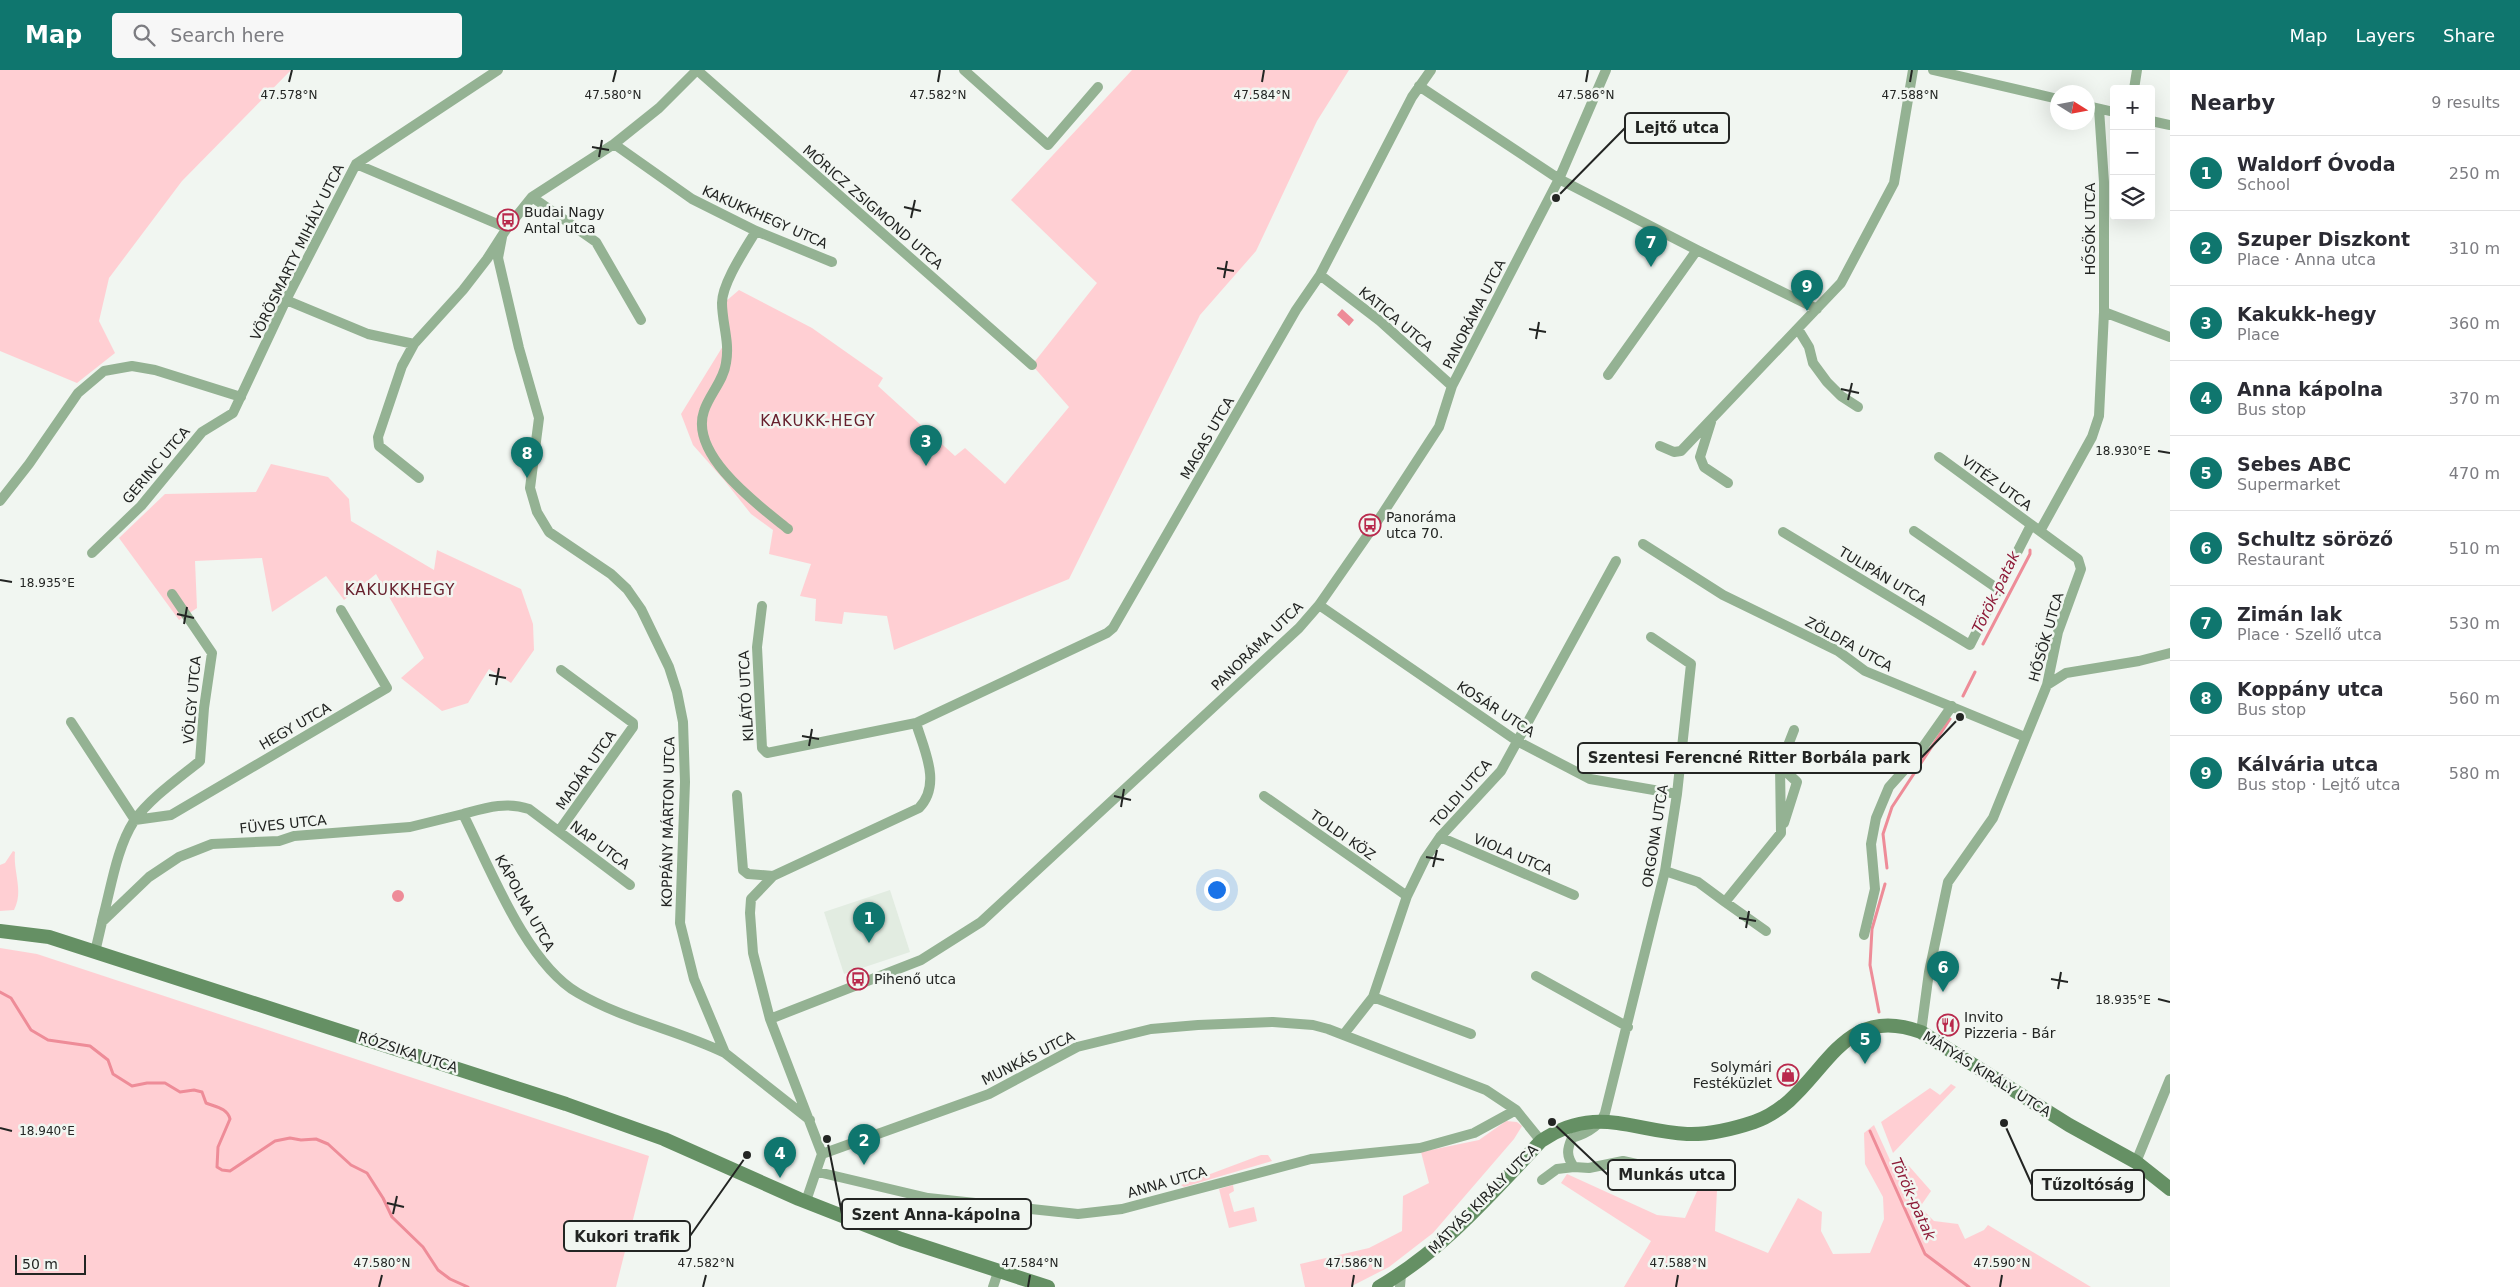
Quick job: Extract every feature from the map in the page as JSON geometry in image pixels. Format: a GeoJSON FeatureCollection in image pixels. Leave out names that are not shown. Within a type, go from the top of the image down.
{"type":"FeatureCollection","features":[{"type":"Feature","properties":{"kind":"main road","name":"RÓZSIKA UTCA"},"geometry":{"type":"LineString","coordinates":[[0,931],[49,937],[566,1104],[669,1141],[806,1202]]}},
{"type":"Feature","properties":{"kind":"main road","name":"MÁTYÁS KIRÁLY UTCA"},"geometry":{"type":"LineString","coordinates":[[1379,1287],[1400,1281],[1451,1234],[1541,1141],[1568,1126],[1602,1120],[1689,1134],[1714,1133],[1734,1128],[1770,1116],[1784,1107],[1845,1041],[1860,1030],[1886,1024],[1896,1024],[1921,1032],[2069,1125],[2136,1162],[2170,1189]]}},
{"type":"Feature","properties":{"kind":"main road"},"geometry":{"type":"LineString","coordinates":[[806,1202],[909,1242],[1048,1287]]}},
{"type":"Feature","properties":{"kind":"street","name":"VÖRÖSMARTY MIHÁLY UTCA"},"geometry":{"type":"LineString","coordinates":[[241,397],[286,300],[356,164],[498,70]]}},
{"type":"Feature","properties":{"kind":"street"},"geometry":{"type":"LineString","coordinates":[[419,478],[379,446],[378,437],[402,366],[414,344],[464,290],[504,232],[532,197],[614,144],[659,108],[697,70]]}},
{"type":"Feature","properties":{"kind":"street","name":"MÓRICZ ZSIGMOND UTCA"},"geometry":{"type":"LineString","coordinates":[[697,70],[1032,365]]}},
{"type":"Feature","properties":{"kind":"street"},"geometry":{"type":"LineString","coordinates":[[964,70],[1048,144],[1098,87]]}},
{"type":"Feature","properties":{"kind":"street","name":"MAGAS UTCA"},"geometry":{"type":"LineString","coordinates":[[916,723],[1107,634],[1113,628],[1296,310],[1320,275],[1420,86],[1431,70]]}},
{"type":"Feature","properties":{"kind":"street","name":"PANORÁMA UTCA"},"geometry":{"type":"LineString","coordinates":[[770,1019],[921,960],[981,922],[1299,628],[1319,605],[1383,513],[1439,427],[1452,386],[1559,179],[1606,70]]}},
{"type":"Feature","properties":{"kind":"street"},"geometry":{"type":"LineString","coordinates":[[1660,446],[1674,452],[1681,451],[1842,283],[1894,182],[1913,70]]}},
{"type":"Feature","properties":{"kind":"street"},"geometry":{"type":"LineString","coordinates":[[1933,70],[2050,97]]}},
{"type":"Feature","properties":{"kind":"street"},"geometry":{"type":"LineString","coordinates":[[2135,85],[2137,70]]}},
{"type":"Feature","properties":{"kind":"street"},"geometry":{"type":"LineString","coordinates":[[1420,86],[1559,179],[1817,309]]}},
{"type":"Feature","properties":{"kind":"street"},"geometry":{"type":"LineString","coordinates":[[2095,108],[2110,111]]}},
{"type":"Feature","properties":{"kind":"street","name":"HŐSÖK UTCA"},"geometry":{"type":"LineString","coordinates":[[1921,1032],[1929,971],[1948,882],[1993,818],[2047,685],[2058,632],[2081,569],[2078,559],[2036,528],[2092,437],[2099,416],[2104,312],[2104,182],[2099,109]]}},
{"type":"Feature","properties":{"kind":"street"},"geometry":{"type":"LineString","coordinates":[[2155,121],[2170,125]]}},
{"type":"Feature","properties":{"kind":"street","name":"KAKUKKHEGY UTCA"},"geometry":{"type":"LineString","coordinates":[[614,144],[692,200],[756,230],[832,262]]}},
{"type":"Feature","properties":{"kind":"street"},"geometry":{"type":"LineString","coordinates":[[356,164],[504,232]]}},
{"type":"Feature","properties":{"kind":"street"},"geometry":{"type":"LineString","coordinates":[[532,197],[596,242],[641,320]]}},
{"type":"Feature","properties":{"kind":"street"},"geometry":{"type":"LineString","coordinates":[[756,230],[725,288],[722,302],[728,346],[726,365],[704,412],[702,436],[725,472],[741,490],[788,529]]}},
{"type":"Feature","properties":{"kind":"street","name":"KOPPÁNY MÁRTON UTCA"},"geometry":{"type":"LineString","coordinates":[[504,232],[498,258],[538,418],[530,488],[537,512],[549,532],[612,574],[627,589],[641,609],[669,667],[677,692],[683,722],[685,782],[680,923],[694,979],[725,1053],[810,1120]]}},
{"type":"Feature","properties":{"kind":"street"},"geometry":{"type":"LineString","coordinates":[[1608,375],[1697,250]]}},
{"type":"Feature","properties":{"kind":"street","name":"KATICA UTCA"},"geometry":{"type":"LineString","coordinates":[[1320,275],[1384,324],[1452,386]]}},
{"type":"Feature","properties":{"kind":"street"},"geometry":{"type":"LineString","coordinates":[[286,300],[368,334],[414,344]]}},
{"type":"Feature","properties":{"kind":"street"},"geometry":{"type":"LineString","coordinates":[[2104,312],[2170,337]]}},
{"type":"Feature","properties":{"kind":"street"},"geometry":{"type":"LineString","coordinates":[[1798,329],[1809,347],[1813,362],[1827,382],[1841,396],[1858,406]]}},
{"type":"Feature","properties":{"kind":"street"},"geometry":{"type":"LineString","coordinates":[[0,501],[34,457],[78,393],[104,371],[132,366],[155,370],[241,397]]}},
{"type":"Feature","properties":{"kind":"street","name":"GERINC UTCA"},"geometry":{"type":"LineString","coordinates":[[92,553],[141,506],[202,432],[233,413],[241,397]]}},
{"type":"Feature","properties":{"kind":"street"},"geometry":{"type":"LineString","coordinates":[[1713,416],[1700,457],[1704,467],[1728,483]]}},
{"type":"Feature","properties":{"kind":"street","name":"VITÉZ UTCA"},"geometry":{"type":"LineString","coordinates":[[1939,457],[2036,528]]}},
{"type":"Feature","properties":{"kind":"street"},"geometry":{"type":"LineString","coordinates":[[1914,531],[1998,590],[2036,528]]}},
{"type":"Feature","properties":{"kind":"street","name":"TULIPÁN UTCA"},"geometry":{"type":"LineString","coordinates":[[1783,532],[1970,645],[1998,590]]}},
{"type":"Feature","properties":{"kind":"street","name":"ZÖLDFA UTCA"},"geometry":{"type":"LineString","coordinates":[[1643,544],[1723,595],[1838,651],[1865,671],[2025,737]]}},
{"type":"Feature","properties":{"kind":"street","name":"TOLDI UTCA"},"geometry":{"type":"LineString","coordinates":[[1344,1034],[1373,997],[1406,896],[1425,859],[1440,837],[1501,771],[1616,561]]}},
{"type":"Feature","properties":{"kind":"street","name":"VÖLGY UTCA"},"geometry":{"type":"LineString","coordinates":[[102,922],[124,840],[135,820],[170,784],[200,761],[204,708],[212,653],[172,594]]}},
{"type":"Feature","properties":{"kind":"street","name":"KOSÁR UTCA"},"geometry":{"type":"LineString","coordinates":[[1319,605],[1517,741],[1590,779],[1677,794]]}},
{"type":"Feature","properties":{"kind":"street","name":"KILÁTÓ UTCA"},"geometry":{"type":"LineString","coordinates":[[762,606],[757,647],[762,748],[767,753],[916,723]]}},
{"type":"Feature","properties":{"kind":"street","name":"HEGY UTCA"},"geometry":{"type":"LineString","coordinates":[[135,820],[171,815],[387,688],[341,610]]}},
{"type":"Feature","properties":{"kind":"street","name":"ORGONA UTCA"},"geometry":{"type":"LineString","coordinates":[[1602,1120],[1628,1027],[1666,871],[1677,794],[1690,664],[1652,637]]}},
{"type":"Feature","properties":{"kind":"street"},"geometry":{"type":"LineString","coordinates":[[2047,685],[2066,673],[2139,661],[2170,653]]}},
{"type":"Feature","properties":{"kind":"street","name":"MADÁR UTCA"},"geometry":{"type":"LineString","coordinates":[[559,831],[633,726],[633,723],[561,670]]}},
{"type":"Feature","properties":{"kind":"street"},"geometry":{"type":"LineString","coordinates":[[1864,935],[1876,889],[1871,844],[1876,818],[1889,787],[1916,757],[1952,706]]}},
{"type":"Feature","properties":{"kind":"street"},"geometry":{"type":"LineString","coordinates":[[71,722],[135,820]]}},
{"type":"Feature","properties":{"kind":"street"},"geometry":{"type":"LineString","coordinates":[[806,1202],[818,1172],[822,1154],[770,1019],[753,953],[750,909],[753,895],[773,876],[919,808],[928,799],[931,789],[929,764],[916,723]]}},
{"type":"Feature","properties":{"kind":"street"},"geometry":{"type":"LineString","coordinates":[[1781,833],[1780,766],[1794,730]]}},
{"type":"Feature","properties":{"kind":"street"},"geometry":{"type":"LineString","coordinates":[[1726,902],[1781,833],[1797,782],[1780,766]]}},
{"type":"Feature","properties":{"kind":"street"},"geometry":{"type":"LineString","coordinates":[[737,795],[742,870],[748,874],[773,876]]}},
{"type":"Feature","properties":{"kind":"street","name":"TOLDI KÖZ"},"geometry":{"type":"LineString","coordinates":[[1264,796],[1406,896]]}},
{"type":"Feature","properties":{"kind":"street","name":"NAP UTCA"},"geometry":{"type":"LineString","coordinates":[[463,814],[491,806],[511,805],[529,809],[630,886]]}},
{"type":"Feature","properties":{"kind":"street","name":"KÁPOLNA UTCA"},"geometry":{"type":"LineString","coordinates":[[463,814],[531,947],[549,971],[579,994],[622,1014],[725,1053]]}},
{"type":"Feature","properties":{"kind":"street","name":"FÜVES UTCA"},"geometry":{"type":"LineString","coordinates":[[102,922],[148,877],[179,857],[212,844],[279,841],[294,836],[410,828],[463,814]]}},
{"type":"Feature","properties":{"kind":"street","name":"VIOLA UTCA"},"geometry":{"type":"LineString","coordinates":[[1440,837],[1574,895]]}},
{"type":"Feature","properties":{"kind":"street"},"geometry":{"type":"LineString","coordinates":[[1666,871],[1698,882],[1766,931]]}},
{"type":"Feature","properties":{"kind":"street"},"geometry":{"type":"LineString","coordinates":[[95,952],[102,922]]}},
{"type":"Feature","properties":{"kind":"street"},"geometry":{"type":"LineString","coordinates":[[1536,976],[1628,1027]]}},
{"type":"Feature","properties":{"kind":"street"},"geometry":{"type":"LineString","coordinates":[[1373,997],[1471,1034]]}},
{"type":"Feature","properties":{"kind":"street","name":"MUNKÁS UTCA"},"geometry":{"type":"LineString","coordinates":[[822,1154],[989,1094],[1077,1047],[1150,1029],[1273,1022],[1313,1025],[1344,1034],[1486,1090],[1516,1110],[1541,1141]]}},
{"type":"Feature","properties":{"kind":"street"},"geometry":{"type":"LineString","coordinates":[[2136,1162],[2170,1079]]}},
{"type":"Feature","properties":{"kind":"street","name":"ANNA UTCA"},"geometry":{"type":"LineString","coordinates":[[818,1172],[848,1181],[928,1198],[1078,1214],[1122,1209],[1311,1159],[1420,1148],[1451,1141],[1474,1133],[1516,1110]]}},
{"type":"Feature","properties":{"kind":"street"},"geometry":{"type":"LineString","coordinates":[[1574,1167],[1569,1161],[1567,1150],[1572,1138],[1584,1134],[1602,1120]]}},
{"type":"Feature","properties":{"kind":"street"},"geometry":{"type":"LineString","coordinates":[[1542,1180],[1557,1169],[1589,1168],[1622,1161],[1659,1169]]}},
{"type":"Feature","properties":{"kind":"street"},"geometry":{"type":"LineString","coordinates":[[993,1287],[998,1272]]}},
{"type":"Feature","properties":{"kind":"shaded area"},"geometry":{"type":"Polygon","coordinates":[[[0,70],[291,70],[182,181],[109,278],[99,321],[115,353],[77,383],[0,351],[0,70]]]}},
{"type":"Feature","properties":{"kind":"shaded area"},"geometry":{"type":"Polygon","coordinates":[[[1132,70],[1349,70],[1317,121],[1256,251],[1200,315],[1069,579],[894,650],[887,616],[844,612],[842,624],[815,621],[816,599],[800,596],[811,564],[769,554],[773,530],[751,514],[693,445],[681,414],[723,346],[718,308],[739,290],[812,328],[883,378],[878,386],[955,456],[965,448],[1005,484],[1069,407],[1032,365],[1097,283],[1011,200],[1132,70]]]}},
{"type":"Feature","properties":{"kind":"shaded area"},"geometry":{"type":"Polygon","coordinates":[[[1342,309],[1354,320],[1349,326],[1337,315],[1342,309]]]}},
{"type":"Feature","properties":{"kind":"shaded area"},"geometry":{"type":"Polygon","coordinates":[[[271,464],[328,477],[349,499],[351,521],[434,570],[437,550],[521,589],[533,624],[534,650],[511,683],[489,669],[468,703],[442,711],[401,678],[424,658],[376,574],[344,600],[326,576],[272,612],[262,558],[195,561],[197,608],[179,620],[119,538],[165,494],[256,492],[271,464]]]}},
{"type":"Feature","properties":{"kind":"shaded area"},"geometry":{"type":"Polygon","coordinates":[[[13,851],[15,852],[18,889],[17,903],[14,910],[0,911],[0,865],[5,863],[13,851]]]}},
{"type":"Feature","properties":{"kind":"shaded area"},"geometry":{"type":"Polygon","coordinates":[[[398,890],[404,896],[398,902],[392,896],[398,890]]]}},
{"type":"Feature","properties":{"kind":"shaded area"},"geometry":{"type":"Polygon","coordinates":[[[890,890],[910,952],[844,974],[824,912],[890,890]]]}},
{"type":"Feature","properties":{"kind":"shaded area"},"geometry":{"type":"Polygon","coordinates":[[[0,948],[37,954],[649,1156],[616,1287],[0,1287],[0,948]]]}},
{"type":"Feature","properties":{"kind":"shaded area"},"geometry":{"type":"Polygon","coordinates":[[[1951,1084],[1956,1087],[1893,1153],[1881,1122],[1930,1088],[1940,1095],[1951,1084]]]}},
{"type":"Feature","properties":{"kind":"shaded area"},"geometry":{"type":"Polygon","coordinates":[[[1506,1121],[1517,1122],[1522,1126],[1514,1139],[1433,1233],[1389,1267],[1350,1287],[1305,1287],[1300,1264],[1369,1248],[1402,1231],[1403,1196],[1429,1183],[1421,1152],[1479,1140],[1506,1121]]]}},
{"type":"Feature","properties":{"kind":"shaded area"},"geometry":{"type":"Polygon","coordinates":[[[1874,1125],[1890,1160],[1909,1166],[1931,1191],[1920,1207],[1934,1221],[1958,1224],[1965,1239],[1984,1230],[1988,1225],[2091,1287],[1624,1287],[1651,1241],[1561,1183],[1567,1174],[1657,1215],[1685,1218],[1711,1160],[1718,1169],[1715,1231],[1768,1253],[1798,1198],[1822,1212],[1821,1231],[1833,1254],[1870,1253],[1884,1219],[1883,1197],[1865,1164],[1864,1133],[1874,1125]]]}},
{"type":"Feature","properties":{"kind":"shaded area"},"geometry":{"type":"Polygon","coordinates":[[[1261,1155],[1268,1155],[1272,1161],[1184,1187],[1181,1185],[1261,1155]]]}},
{"type":"Feature","properties":{"kind":"shaded area"},"geometry":{"type":"Polygon","coordinates":[[[1233,1185],[1234,1191],[1229,1194],[1234,1212],[1254,1207],[1257,1221],[1229,1228],[1219,1189],[1233,1185]]]}},
{"type":"Feature","properties":{"kind":"waterway","name":"Török-patak"},"geometry":{"type":"LineString","coordinates":[[1983,644],[2030,554],[2030,550]]}},
{"type":"Feature","properties":{"kind":"waterway","name":"Török-patak"},"geometry":{"type":"LineString","coordinates":[[1963,696],[1975,672]]}},
{"type":"Feature","properties":{"kind":"waterway","name":"Török-patak"},"geometry":{"type":"LineString","coordinates":[[1887,868],[1883,834],[1892,807],[1950,719]]}},
{"type":"Feature","properties":{"kind":"waterway","name":"Török-patak"},"geometry":{"type":"LineString","coordinates":[[1879,1012],[1870,965],[1872,929],[1885,884]]}},
{"type":"Feature","properties":{"kind":"waterway"},"geometry":{"type":"LineString","coordinates":[[0,992],[11,998],[31,1030],[48,1040],[90,1046],[108,1060],[113,1074],[132,1086],[147,1083],[165,1083],[180,1092],[194,1090],[202,1092],[206,1103],[224,1110],[229,1115],[230,1119],[218,1147],[217,1167],[222,1170],[230,1171],[275,1141],[290,1138],[301,1140],[316,1139],[328,1144],[351,1165],[367,1173],[383,1198],[392,1217],[423,1247],[438,1270],[450,1279],[468,1287]]}},
{"type":"Feature","properties":{"kind":"waterway","name":"Török-patak"},"geometry":{"type":"LineString","coordinates":[[1870,1131],[1925,1254],[1969,1287]]}},
{"type":"Feature","properties":{"kind":"place","name":"Lejtő utca"},"geometry":{"type":"Point","coordinates":[1556,198]}},
{"type":"Feature","properties":{"kind":"place","name":"Budai Nagy Antal utca"},"geometry":{"type":"Point","coordinates":[508,220]}},
{"type":"Feature","properties":{"kind":"place","name":"Zimán lak"},"geometry":{"type":"Point","coordinates":[1651,267]}},
{"type":"Feature","properties":{"kind":"place","name":"Kálvária utca"},"geometry":{"type":"Point","coordinates":[1807,311]}},
{"type":"Feature","properties":{"kind":"place","name":"Kakukk-hegy"},"geometry":{"type":"Point","coordinates":[926,466]}},
{"type":"Feature","properties":{"kind":"place","name":"Koppány utca"},"geometry":{"type":"Point","coordinates":[527,478]}},
{"type":"Feature","properties":{"kind":"place","name":"Panoráma utca 70."},"geometry":{"type":"Point","coordinates":[1370,525]}},
{"type":"Feature","properties":{"kind":"place","name":"Szentesi Ferencné Ritter Borbála park"},"geometry":{"type":"Point","coordinates":[1960,717]}},
{"type":"Feature","properties":{"kind":"place","name":"Waldorf Óvoda"},"geometry":{"type":"Point","coordinates":[869,943]}},
{"type":"Feature","properties":{"kind":"place","name":"Pihenő utca"},"geometry":{"type":"Point","coordinates":[858,979]}},
{"type":"Feature","properties":{"kind":"place","name":"Schultz söröző"},"geometry":{"type":"Point","coordinates":[1943,992]}},
{"type":"Feature","properties":{"kind":"place","name":"Invito Pizzeria - Bár"},"geometry":{"type":"Point","coordinates":[1948,1025]}},
{"type":"Feature","properties":{"kind":"place","name":"Sebes ABC"},"geometry":{"type":"Point","coordinates":[1865,1064]}},
{"type":"Feature","properties":{"kind":"place","name":"Solymári Festéküzlet"},"geometry":{"type":"Point","coordinates":[1788,1075]}},
{"type":"Feature","properties":{"kind":"place","name":"Munkás utca"},"geometry":{"type":"Point","coordinates":[1552,1122]}},
{"type":"Feature","properties":{"kind":"place","name":"Tűzoltóság"},"geometry":{"type":"Point","coordinates":[2004,1123]}},
{"type":"Feature","properties":{"kind":"place","name":"Szent Anna-kápolna"},"geometry":{"type":"Point","coordinates":[827,1139]}},
{"type":"Feature","properties":{"kind":"place","name":"Kukori trafik"},"geometry":{"type":"Point","coordinates":[747,1155]}},
{"type":"Feature","properties":{"kind":"place","name":"Szuper Diszkont"},"geometry":{"type":"Point","coordinates":[864,1165]}},
{"type":"Feature","properties":{"kind":"place","name":"Anna kápolna"},"geometry":{"type":"Point","coordinates":[780,1178]}},
{"type":"Feature","properties":{"kind":"district","name":"KAKUKK-HEGY"},"geometry":{"type":"Point","coordinates":[818,421]}},
{"type":"Feature","properties":{"kind":"district","name":"KAKUKKHEGY"},"geometry":{"type":"Point","coordinates":[400,590]}}]}
